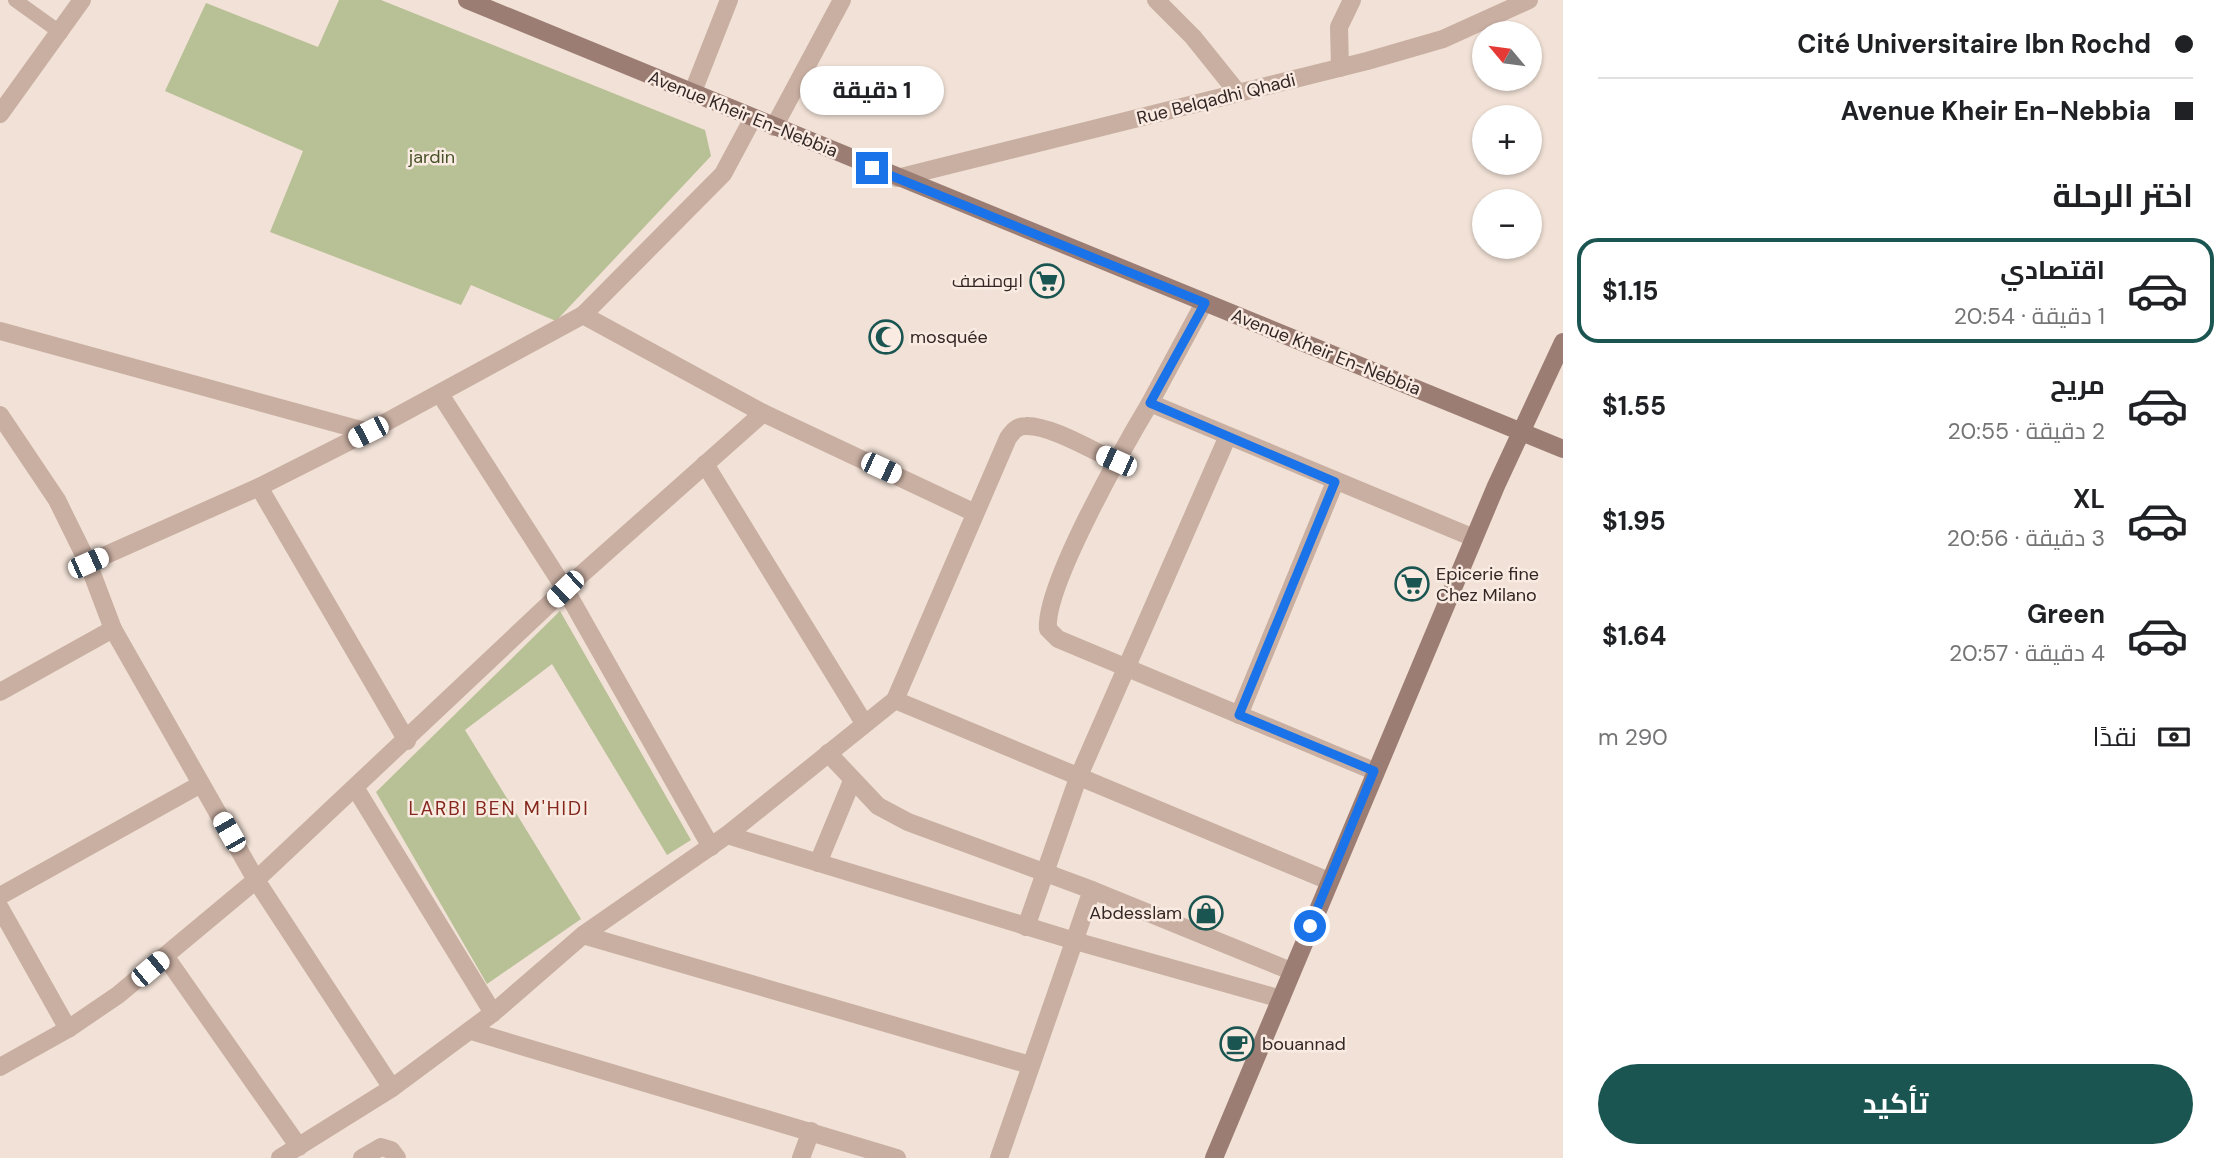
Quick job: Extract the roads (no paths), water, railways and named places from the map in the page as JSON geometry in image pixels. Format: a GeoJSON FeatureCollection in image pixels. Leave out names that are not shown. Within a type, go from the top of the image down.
{"type":"FeatureCollection","features":[{"type":"Feature","properties":{"kind":"main road","name":"Avenue Kheir En-Nebbia"},"geometry":{"type":"LineString","coordinates":[[467,0],[1563,449]]}},
{"type":"Feature","properties":{"kind":"main road"},"geometry":{"type":"LineString","coordinates":[[1214,1158],[1374,771],[1520,431],[1563,342]]}},
{"type":"Feature","properties":{"kind":"street"},"geometry":{"type":"LineString","coordinates":[[0,114],[61,33],[82,0]]}},
{"type":"Feature","properties":{"kind":"street"},"geometry":{"type":"LineString","coordinates":[[692,94],[729,0]]}},
{"type":"Feature","properties":{"kind":"street"},"geometry":{"type":"LineString","coordinates":[[775,127],[842,0]]}},
{"type":"Feature","properties":{"kind":"street"},"geometry":{"type":"LineString","coordinates":[[1156,0],[1193,37],[1238,93]]}},
{"type":"Feature","properties":{"kind":"street"},"geometry":{"type":"LineString","coordinates":[[1340,68],[1339,27],[1352,0]]}},
{"type":"Feature","properties":{"kind":"street","name":"Rue Belqadhi Qhadi"},"geometry":{"type":"LineString","coordinates":[[897,178],[1340,68],[1443,39],[1529,0]]}},
{"type":"Feature","properties":{"kind":"street"},"geometry":{"type":"LineString","coordinates":[[88,563],[258,487],[368,432],[583,315],[723,174],[753,118]]}},
{"type":"Feature","properties":{"kind":"street"},"geometry":{"type":"LineString","coordinates":[[1205,303],[1116,461],[1050,603],[1048,629],[1058,639],[1374,771]]}},
{"type":"Feature","properties":{"kind":"street"},"geometry":{"type":"LineString","coordinates":[[583,315],[763,412],[975,513]]}},
{"type":"Feature","properties":{"kind":"street"},"geometry":{"type":"LineString","coordinates":[[0,331],[368,432]]}},
{"type":"Feature","properties":{"kind":"street"},"geometry":{"type":"LineString","coordinates":[[440,394],[565,589],[710,847]]}},
{"type":"Feature","properties":{"kind":"street"},"geometry":{"type":"LineString","coordinates":[[1150,403],[1227,438],[1474,538]]}},
{"type":"Feature","properties":{"kind":"street"},"geometry":{"type":"LineString","coordinates":[[0,1067],[68,1029],[118,995],[256,880],[407,741],[565,589],[763,412]]}},
{"type":"Feature","properties":{"kind":"street"},"geometry":{"type":"LineString","coordinates":[[3,425],[57,500],[88,563],[113,629],[256,880],[391,1088]]}},
{"type":"Feature","properties":{"kind":"street"},"geometry":{"type":"LineString","coordinates":[[280,1158],[391,1088],[471,1031],[583,936],[727,835],[895,700],[1014,429],[1024,426],[1040,427],[1116,461]]}},
{"type":"Feature","properties":{"kind":"street"},"geometry":{"type":"LineString","coordinates":[[1026,927],[1078,778],[1227,438]]}},
{"type":"Feature","properties":{"kind":"street"},"geometry":{"type":"LineString","coordinates":[[705,464],[864,723]]}},
{"type":"Feature","properties":{"kind":"street"},"geometry":{"type":"LineString","coordinates":[[1239,715],[1335,482]]}},
{"type":"Feature","properties":{"kind":"street"},"geometry":{"type":"LineString","coordinates":[[258,487],[407,741]]}},
{"type":"Feature","properties":{"kind":"street"},"geometry":{"type":"LineString","coordinates":[[0,692],[113,629]]}},
{"type":"Feature","properties":{"kind":"street"},"geometry":{"type":"LineString","coordinates":[[895,700],[1329,881]]}},
{"type":"Feature","properties":{"kind":"street"},"geometry":{"type":"LineString","coordinates":[[828,752],[878,806],[908,822],[1092,890],[1291,971]]}},
{"type":"Feature","properties":{"kind":"street"},"geometry":{"type":"LineString","coordinates":[[818,863],[852,781]]}},
{"type":"Feature","properties":{"kind":"street"},"geometry":{"type":"LineString","coordinates":[[0,896],[201,784]]}},
{"type":"Feature","properties":{"kind":"street"},"geometry":{"type":"LineString","coordinates":[[356,789],[493,1013]]}},
{"type":"Feature","properties":{"kind":"street"},"geometry":{"type":"LineString","coordinates":[[727,835],[1026,927],[1281,999]]}},
{"type":"Feature","properties":{"kind":"street"},"geometry":{"type":"LineString","coordinates":[[999,1158],[1092,890]]}},
{"type":"Feature","properties":{"kind":"street"},"geometry":{"type":"LineString","coordinates":[[0,908],[68,1029]]}},
{"type":"Feature","properties":{"kind":"street"},"geometry":{"type":"LineString","coordinates":[[583,936],[1030,1065]]}},
{"type":"Feature","properties":{"kind":"street"},"geometry":{"type":"LineString","coordinates":[[165,956],[299,1147]]}},
{"type":"Feature","properties":{"kind":"street"},"geometry":{"type":"LineString","coordinates":[[471,1031],[897,1158]]}},
{"type":"Feature","properties":{"kind":"street"},"geometry":{"type":"LineString","coordinates":[[801,1158],[811,1131]]}},
{"type":"Feature","properties":{"kind":"street"},"geometry":{"type":"LineString","coordinates":[[362,1158],[381,1147],[391,1150],[397,1158]]}},
{"type":"Feature","properties":{"kind":"lane"},"geometry":{"type":"LineString","coordinates":[[15,0],[61,33]]}},
{"type":"Feature","properties":{"kind":"place","name":"ابومنصف"},"geometry":{"type":"Point","coordinates":[1047,281]}},
{"type":"Feature","properties":{"kind":"place","name":"mosquée"},"geometry":{"type":"Point","coordinates":[886,337]}},
{"type":"Feature","properties":{"kind":"place","name":"Epicerie fine Chez Milano"},"geometry":{"type":"Point","coordinates":[1412,584]}},
{"type":"Feature","properties":{"kind":"place","name":"Abdesslam"},"geometry":{"type":"Point","coordinates":[1206,913]}},
{"type":"Feature","properties":{"kind":"place","name":"bouannad"},"geometry":{"type":"Point","coordinates":[1237,1044]}},
{"type":"Feature","properties":{"kind":"district","name":"LARBI BEN M'HIDI"},"geometry":{"type":"Point","coordinates":[499,808]}},
{"type":"Feature","properties":{"kind":"park label","name":"jardin"},"geometry":{"type":"Point","coordinates":[432,157]}}]}
